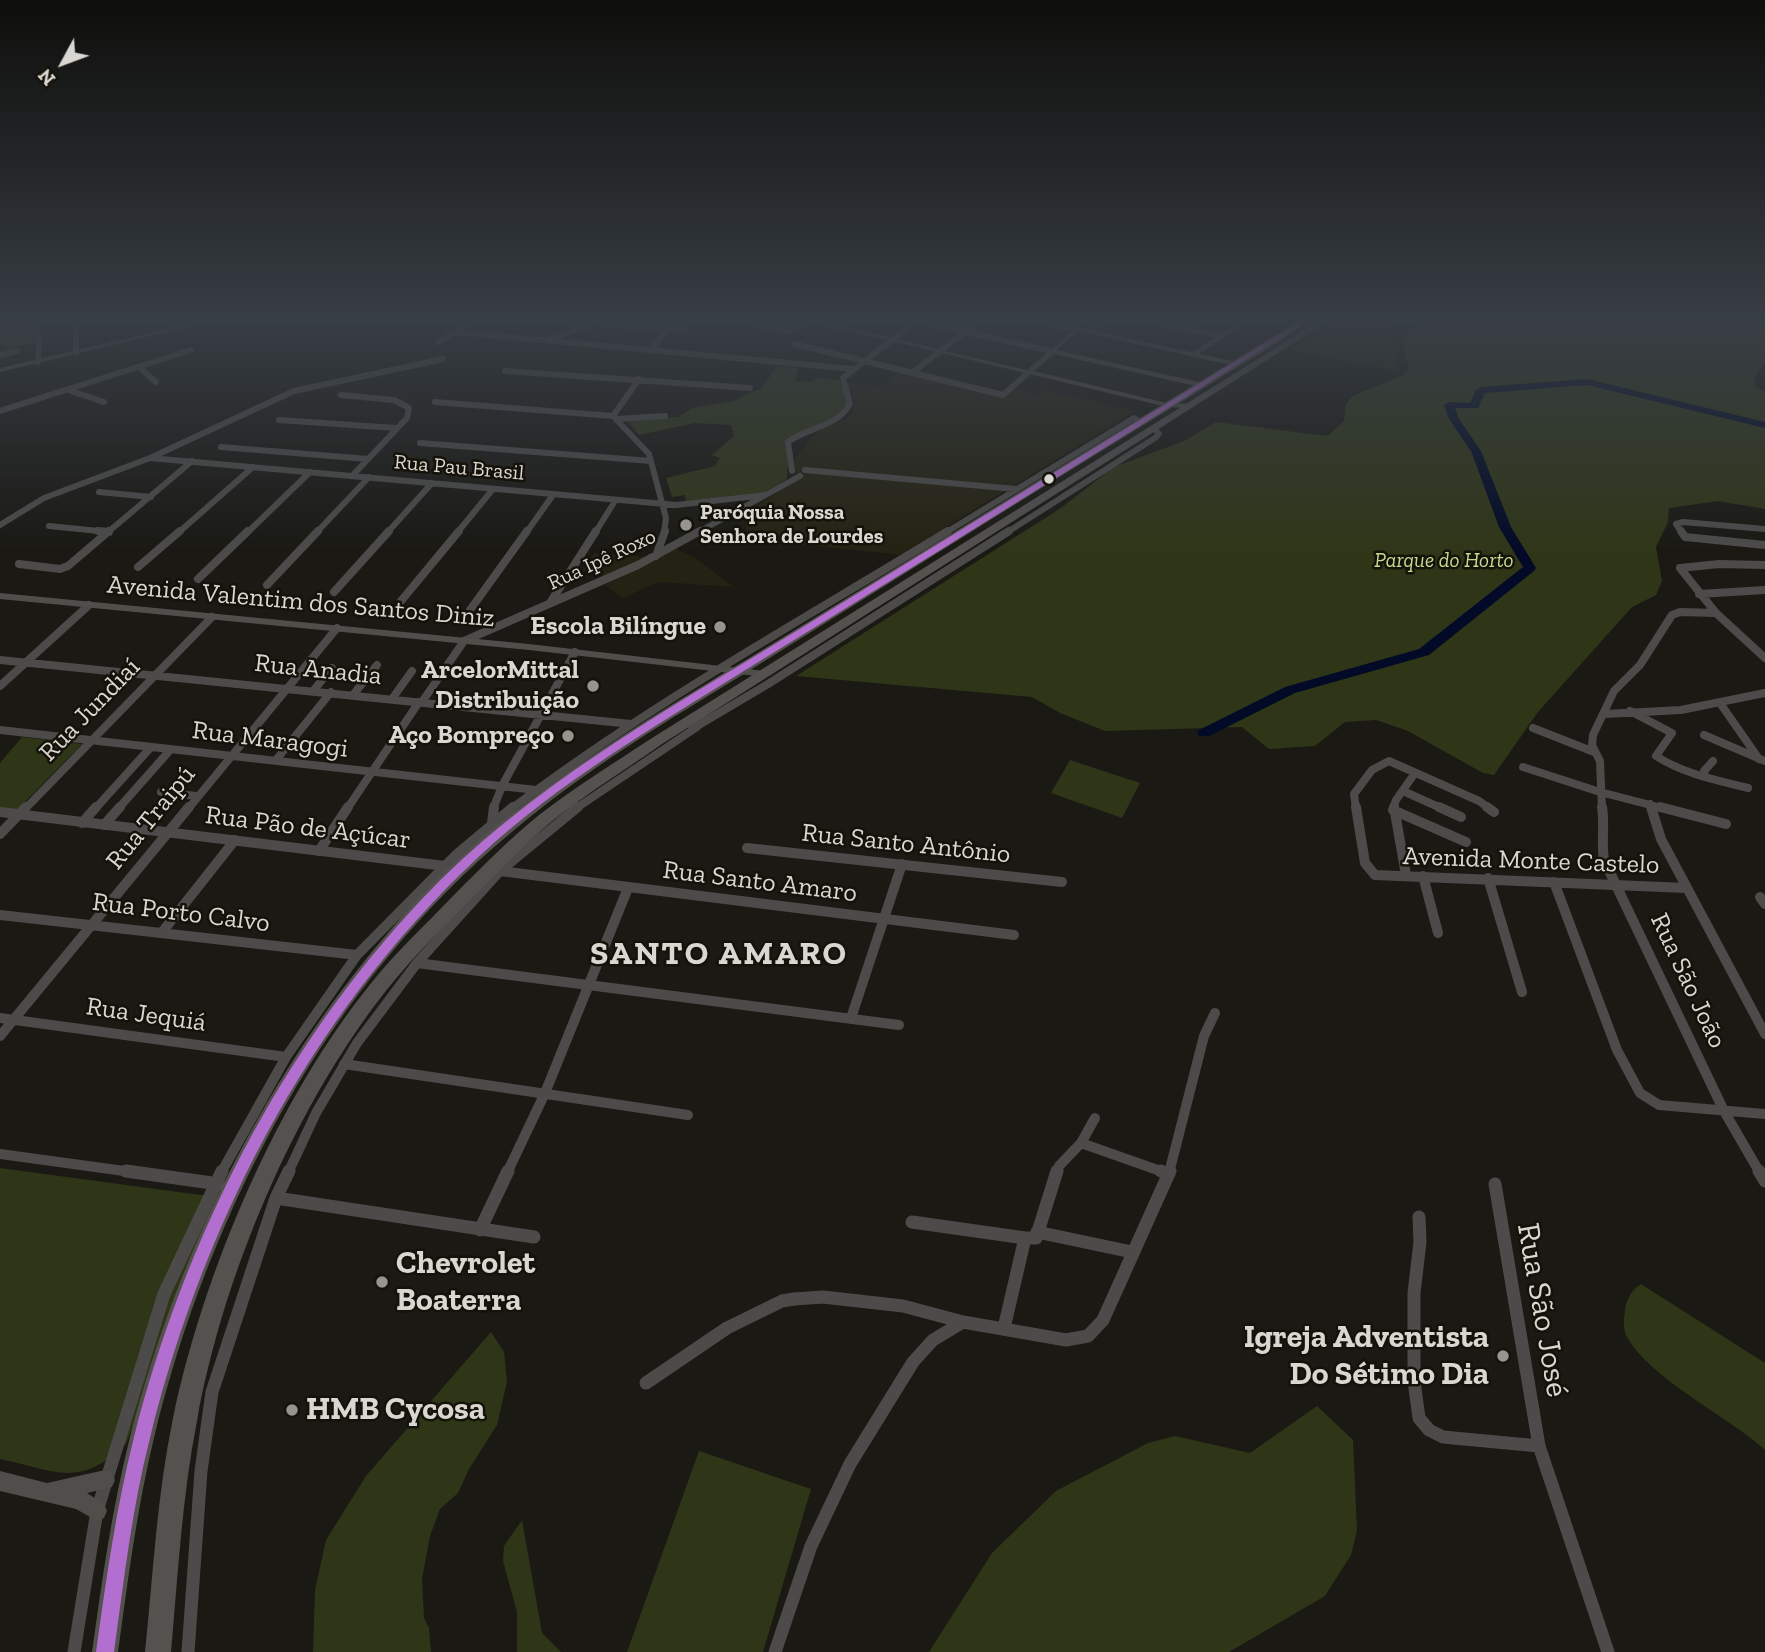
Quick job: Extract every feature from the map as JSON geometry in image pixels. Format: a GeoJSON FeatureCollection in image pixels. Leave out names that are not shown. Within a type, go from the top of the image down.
{"type":"FeatureCollection","features":[{"type":"Feature","properties":{"kind":"highway"},"geometry":{"type":"LineString","coordinates":[[105,1652],[122,1536],[145,1425],[223,1184],[318,1036],[376,959],[491,839],[552,792],[742,670],[765,650],[883,583],[1018,494],[1137,420],[1177,399]]}},
{"type":"Feature","properties":{"kind":"highway"},"geometry":{"type":"LineString","coordinates":[[158,1652],[171,1514],[192,1389],[210,1323],[243,1233],[305,1102],[347,1031],[400,961],[480,879],[545,819],[657,741],[1202,399]]}},
{"type":"Feature","properties":{"kind":"highway"},"geometry":{"type":"LineString","coordinates":[[1137,420],[1155,429]]}},
{"type":"Feature","properties":{"kind":"highway"},"geometry":{"type":"LineString","coordinates":[[985,508],[1018,494]]}},
{"type":"Feature","properties":{"kind":"highway"},"geometry":{"type":"LineString","coordinates":[[1022,513],[1060,498]]}},
{"type":"Feature","properties":{"kind":"highway"},"geometry":{"type":"LineString","coordinates":[[883,583],[890,566]]}},
{"type":"Feature","properties":{"kind":"highway"},"geometry":{"type":"LineString","coordinates":[[894,603],[907,584]]}},
{"type":"Feature","properties":{"kind":"highway"},"geometry":{"type":"LineString","coordinates":[[837,599],[857,598]]}},
{"type":"Feature","properties":{"kind":"highway"},"geometry":{"type":"LineString","coordinates":[[765,650],[769,664],[780,665]]}},
{"type":"Feature","properties":{"kind":"highway"},"geometry":{"type":"LineString","coordinates":[[683,706],[689,691]]}},
{"type":"Feature","properties":{"kind":"highway"},"geometry":{"type":"LineString","coordinates":[[566,767],[603,758]]}},
{"type":"Feature","properties":{"kind":"street"},"geometry":{"type":"LineString","coordinates":[[0,411],[44,399]]}},
{"type":"Feature","properties":{"kind":"street"},"geometry":{"type":"LineString","coordinates":[[95,399],[104,402]]}},
{"type":"Feature","properties":{"kind":"street"},"geometry":{"type":"LineString","coordinates":[[0,525],[44,498],[150,458],[279,399]]}},
{"type":"Feature","properties":{"kind":"street"},"geometry":{"type":"LineString","coordinates":[[352,476],[409,412],[405,405],[384,399]]}},
{"type":"Feature","properties":{"kind":"street"},"geometry":{"type":"LineString","coordinates":[[615,417],[626,399]]}},
{"type":"Feature","properties":{"kind":"street"},"geometry":{"type":"LineString","coordinates":[[849,399],[847,412],[838,419],[791,439],[787,448],[790,460],[799,472],[828,472],[1018,494]]}},
{"type":"Feature","properties":{"kind":"street"},"geometry":{"type":"LineString","coordinates":[[1142,399],[1167,405],[1191,406]]}},
{"type":"Feature","properties":{"kind":"street"},"geometry":{"type":"LineString","coordinates":[[435,402],[615,417],[665,416]]}},
{"type":"Feature","properties":{"kind":"street"},"geometry":{"type":"LineString","coordinates":[[615,417],[646,449],[664,504],[666,530],[656,556]]}},
{"type":"Feature","properties":{"kind":"street"},"geometry":{"type":"LineString","coordinates":[[279,420],[396,428]]}},
{"type":"Feature","properties":{"kind":"street"},"geometry":{"type":"LineString","coordinates":[[188,1652],[201,1471],[212,1392],[276,1198],[316,1113],[344,1064],[417,963],[500,871],[557,822],[697,727],[1155,438],[1159,432],[1155,429]]}},
{"type":"Feature","properties":{"kind":"street"},"geometry":{"type":"LineString","coordinates":[[420,443],[651,461]]}},
{"type":"Feature","properties":{"kind":"street"},"geometry":{"type":"LineString","coordinates":[[221,447],[368,459]]}},
{"type":"Feature","properties":{"kind":"street","name":"Rua Pau Brasil"},"geometry":{"type":"LineString","coordinates":[[150,458],[664,504],[688,505],[765,495]]}},
{"type":"Feature","properties":{"kind":"street"},"geometry":{"type":"LineString","coordinates":[[19,564],[60,569],[66,567],[192,461]]}},
{"type":"Feature","properties":{"kind":"street"},"geometry":{"type":"LineString","coordinates":[[138,567],[253,467]]}},
{"type":"Feature","properties":{"kind":"street"},"geometry":{"type":"LineString","coordinates":[[198,579],[310,472]]}},
{"type":"Feature","properties":{"kind":"street","name":"Rua Ipê Roxo"},"geometry":{"type":"LineString","coordinates":[[464,641],[656,556],[788,482],[799,472]]}},
{"type":"Feature","properties":{"kind":"street"},"geometry":{"type":"LineString","coordinates":[[267,585],[369,477]]}},
{"type":"Feature","properties":{"kind":"street"},"geometry":{"type":"LineString","coordinates":[[334,592],[432,483]]}},
{"type":"Feature","properties":{"kind":"street"},"geometry":{"type":"LineString","coordinates":[[401,601],[493,489]]}},
{"type":"Feature","properties":{"kind":"street"},"geometry":{"type":"LineString","coordinates":[[99,492],[150,497]]}},
{"type":"Feature","properties":{"kind":"street"},"geometry":{"type":"LineString","coordinates":[[470,610],[553,495]]}},
{"type":"Feature","properties":{"kind":"street"},"geometry":{"type":"LineString","coordinates":[[555,599],[615,501]]}},
{"type":"Feature","properties":{"kind":"street"},"geometry":{"type":"LineString","coordinates":[[74,1652],[97,1511],[164,1294],[223,1184],[286,1057],[358,955],[445,866],[492,823],[566,767],[631,724],[726,668],[765,650],[837,599],[985,508]]}},
{"type":"Feature","properties":{"kind":"street"},"geometry":{"type":"LineString","coordinates":[[1764,531],[1683,522],[1676,524],[1685,537],[1765,545]]}},
{"type":"Feature","properties":{"kind":"street"},"geometry":{"type":"LineString","coordinates":[[48,526],[109,532]]}},
{"type":"Feature","properties":{"kind":"street"},"geometry":{"type":"LineString","coordinates":[[1765,565],[1696,565],[1680,568],[1716,613],[1765,659]]}},
{"type":"Feature","properties":{"kind":"street"},"geometry":{"type":"LineString","coordinates":[[1699,594],[1765,590]]}},
{"type":"Feature","properties":{"kind":"street","name":"Avenida Valentim dos Santos Diniz"},"geometry":{"type":"LineString","coordinates":[[0,596],[575,652],[765,674]]}},
{"type":"Feature","properties":{"kind":"street"},"geometry":{"type":"LineString","coordinates":[[0,686],[89,605]]}},
{"type":"Feature","properties":{"kind":"street"},"geometry":{"type":"LineString","coordinates":[[1605,714],[1606,705],[1614,691],[1640,665],[1672,615],[1681,612],[1716,613]]}},
{"type":"Feature","properties":{"kind":"street","name":"Rua Jundiaí"},"geometry":{"type":"LineString","coordinates":[[0,834],[153,674],[212,617]]}},
{"type":"Feature","properties":{"kind":"street","name":"Rua Traipú"},"geometry":{"type":"LineString","coordinates":[[0,1036],[337,628]]}},
{"type":"Feature","properties":{"kind":"street"},"geometry":{"type":"LineString","coordinates":[[318,851],[464,641]]}},
{"type":"Feature","properties":{"kind":"street"},"geometry":{"type":"LineString","coordinates":[[1753,649],[1765,646]]}},
{"type":"Feature","properties":{"kind":"street"},"geometry":{"type":"LineString","coordinates":[[492,823],[492,812],[502,786],[575,652]]}},
{"type":"Feature","properties":{"kind":"street","name":"Rua Anadia"},"geometry":{"type":"LineString","coordinates":[[0,660],[631,724]]}},
{"type":"Feature","properties":{"kind":"street"},"geometry":{"type":"LineString","coordinates":[[353,695],[377,665]]}},
{"type":"Feature","properties":{"kind":"street"},"geometry":{"type":"LineString","coordinates":[[313,691],[332,668]]}},
{"type":"Feature","properties":{"kind":"street"},"geometry":{"type":"LineString","coordinates":[[392,699],[412,671]]}},
{"type":"Feature","properties":{"kind":"street"},"geometry":{"type":"LineString","coordinates":[[276,760],[331,692]]}},
{"type":"Feature","properties":{"kind":"street"},"geometry":{"type":"LineString","coordinates":[[1533,728],[1594,752],[1593,735],[1598,721],[1605,714],[1681,710],[1765,693]]}},
{"type":"Feature","properties":{"kind":"street"},"geometry":{"type":"LineString","coordinates":[[1720,703],[1762,760]]}},
{"type":"Feature","properties":{"kind":"street"},"geometry":{"type":"LineString","coordinates":[[1630,711],[1672,733],[1658,751],[1658,757],[1705,776],[1748,788]]}},
{"type":"Feature","properties":{"kind":"street"},"geometry":{"type":"LineString","coordinates":[[657,741],[697,727]]}},
{"type":"Feature","properties":{"kind":"street","name":"Rua Maragogi"},"geometry":{"type":"LineString","coordinates":[[0,730],[536,790]]}},
{"type":"Feature","properties":{"kind":"street"},"geometry":{"type":"LineString","coordinates":[[1704,735],[1762,760]]}},
{"type":"Feature","properties":{"kind":"street"},"geometry":{"type":"LineString","coordinates":[[1731,746],[1731,739],[1743,737]]}},
{"type":"Feature","properties":{"kind":"street"},"geometry":{"type":"LineString","coordinates":[[82,822],[151,747]]}},
{"type":"Feature","properties":{"kind":"street"},"geometry":{"type":"LineString","coordinates":[[104,825],[171,749]]}},
{"type":"Feature","properties":{"kind":"street","name":"Rua São João"},"geometry":{"type":"LineString","coordinates":[[1594,752],[1600,761],[1604,821],[1602,852],[1724,1111],[1765,1181]]}},
{"type":"Feature","properties":{"kind":"street","name":"Avenida Monte Castelo"},"geometry":{"type":"LineString","coordinates":[[1415,774],[1387,761],[1372,770],[1354,794],[1364,863],[1375,875],[1686,888]]}},
{"type":"Feature","properties":{"kind":"street"},"geometry":{"type":"LineString","coordinates":[[1705,776],[1704,771],[1713,761]]}},
{"type":"Feature","properties":{"kind":"street"},"geometry":{"type":"LineString","coordinates":[[1523,768],[1600,792],[1726,824]]}},
{"type":"Feature","properties":{"kind":"street"},"geometry":{"type":"LineString","coordinates":[[1406,876],[1393,810],[1396,800],[1415,774],[1479,801],[1494,812]]}},
{"type":"Feature","properties":{"kind":"street"},"geometry":{"type":"LineString","coordinates":[[1403,791],[1461,817]]}},
{"type":"Feature","properties":{"kind":"street"},"geometry":{"type":"LineString","coordinates":[[161,792],[196,796]]}},
{"type":"Feature","properties":{"kind":"street"},"geometry":{"type":"LineString","coordinates":[[1650,804],[1656,828],[1765,1034]]}},
{"type":"Feature","properties":{"kind":"street"},"geometry":{"type":"LineString","coordinates":[[1393,810],[1466,842]]}},
{"type":"Feature","properties":{"kind":"street","name":"Rua Pão de Açúcar"},"geometry":{"type":"LineString","coordinates":[[0,813],[445,866]]}},
{"type":"Feature","properties":{"kind":"street"},"geometry":{"type":"LineString","coordinates":[[163,931],[235,840]]}},
{"type":"Feature","properties":{"kind":"street","name":"Rua Santo Antônio"},"geometry":{"type":"LineString","coordinates":[[747,848],[1062,882]]}},
{"type":"Feature","properties":{"kind":"street"},"geometry":{"type":"LineString","coordinates":[[851,1018],[902,864]]}},
{"type":"Feature","properties":{"kind":"street","name":"Rua Santo Amaro"},"geometry":{"type":"LineString","coordinates":[[500,871],[1014,935]]}},
{"type":"Feature","properties":{"kind":"street"},"geometry":{"type":"LineString","coordinates":[[1423,876],[1438,933]]}},
{"type":"Feature","properties":{"kind":"street"},"geometry":{"type":"LineString","coordinates":[[1488,878],[1522,992]]}},
{"type":"Feature","properties":{"kind":"street"},"geometry":{"type":"LineString","coordinates":[[1555,882],[1620,1058],[1640,1093],[1659,1105],[1765,1114]]}},
{"type":"Feature","properties":{"kind":"street"},"geometry":{"type":"LineString","coordinates":[[480,1230],[545,1093],[628,888]]}},
{"type":"Feature","properties":{"kind":"street","name":"Rua Porto Calvo"},"geometry":{"type":"LineString","coordinates":[[0,915],[92,923],[358,955]]}},
{"type":"Feature","properties":{"kind":"street"},"geometry":{"type":"LineString","coordinates":[[417,963],[899,1025]]}},
{"type":"Feature","properties":{"kind":"street"},"geometry":{"type":"LineString","coordinates":[[646,1383],[727,1328],[782,1301],[794,1299],[823,1297],[903,1306],[963,1322],[1066,1340],[1088,1336],[1102,1320],[1169,1174],[1204,1036],[1216,1013]]}},
{"type":"Feature","properties":{"kind":"street","name":"Rua Jequiá"},"geometry":{"type":"LineString","coordinates":[[0,1018],[286,1057]]}},
{"type":"Feature","properties":{"kind":"street"},"geometry":{"type":"LineString","coordinates":[[344,1064],[688,1115]]}},
{"type":"Feature","properties":{"kind":"street"},"geometry":{"type":"LineString","coordinates":[[912,1222],[1034,1239],[1059,1166],[1081,1143],[1094,1118]]}},
{"type":"Feature","properties":{"kind":"street"},"geometry":{"type":"LineString","coordinates":[[1081,1143],[1169,1174]]}},
{"type":"Feature","properties":{"kind":"street"},"geometry":{"type":"LineString","coordinates":[[0,1154],[223,1184]]}},
{"type":"Feature","properties":{"kind":"street","name":"Rua São José"},"geometry":{"type":"LineString","coordinates":[[1495,1184],[1539,1446],[1608,1652]]}},
{"type":"Feature","properties":{"kind":"street"},"geometry":{"type":"LineString","coordinates":[[276,1198],[534,1237]]}},
{"type":"Feature","properties":{"kind":"street"},"geometry":{"type":"LineString","coordinates":[[1419,1217],[1420,1242],[1414,1293],[1415,1381],[1419,1418],[1429,1430],[1443,1437],[1539,1446]]}},
{"type":"Feature","properties":{"kind":"street"},"geometry":{"type":"LineString","coordinates":[[1037,1232],[1132,1252]]}},
{"type":"Feature","properties":{"kind":"street"},"geometry":{"type":"LineString","coordinates":[[1004,1328],[1025,1238]]}},
{"type":"Feature","properties":{"kind":"street"},"geometry":{"type":"LineString","coordinates":[[775,1652],[811,1546],[850,1464],[913,1363],[933,1340],[963,1322]]}},
{"type":"Feature","properties":{"kind":"street"},"geometry":{"type":"LineString","coordinates":[[48,1491],[105,1480]]}},
{"type":"Feature","properties":{"kind":"street"},"geometry":{"type":"LineString","coordinates":[[0,1481],[87,1503],[97,1511]]}},
{"type":"Feature","properties":{"kind":"shaded area"},"geometry":{"type":"Polygon","coordinates":[[[854,399],[1083,399],[1135,411],[901,555],[748,539],[744,515],[796,480],[794,459],[819,430],[846,419],[853,411],[854,399]]]}},
{"type":"Feature","properties":{"kind":"shaded area"},"geometry":{"type":"Polygon","coordinates":[[[676,549],[697,559],[734,587],[659,582],[623,598],[605,585],[676,549]]]}},
{"type":"Feature","properties":{"kind":"shaded area"},"geometry":{"type":"Polygon","coordinates":[[[594,553],[647,557],[608,576],[583,570],[594,553]]]}},
{"type":"Feature","properties":{"kind":"green space"},"geometry":{"type":"Polygon","coordinates":[[[847,399],[849,405],[844,412],[828,422],[785,443],[787,479],[765,492],[686,501],[685,495],[672,497],[666,478],[715,466],[720,458],[712,455],[734,436],[731,425],[695,423],[639,435],[627,421],[679,417],[692,408],[735,401],[847,399]]]}},
{"type":"Feature","properties":{"kind":"green space","name":"Parque do Horto"},"geometry":{"type":"Polygon","coordinates":[[[1350,399],[1765,399],[1765,509],[1718,501],[1669,508],[1668,522],[1656,547],[1662,581],[1656,595],[1632,607],[1538,712],[1494,775],[1483,773],[1408,731],[1376,720],[1345,722],[1315,746],[1269,749],[1242,727],[1105,731],[1060,713],[1032,697],[796,676],[1061,508],[1114,467],[1184,441],[1216,422],[1328,436],[1344,421],[1346,404],[1350,399]]]}},
{"type":"Feature","properties":{"kind":"green space"},"geometry":{"type":"Polygon","coordinates":[[[22,737],[82,744],[17,810],[0,808],[0,763],[22,737]]]}},
{"type":"Feature","properties":{"kind":"green space"},"geometry":{"type":"Polygon","coordinates":[[[1070,760],[1140,783],[1122,818],[1051,793],[1070,760]]]}},
{"type":"Feature","properties":{"kind":"green space"},"geometry":{"type":"Polygon","coordinates":[[[0,1168],[223,1198],[126,1444],[109,1458],[80,1472],[53,1471],[0,1459],[0,1168]]]}},
{"type":"Feature","properties":{"kind":"green space"},"geometry":{"type":"Polygon","coordinates":[[[1641,1284],[1765,1363],[1765,1450],[1671,1382],[1638,1353],[1625,1334],[1624,1320],[1628,1299],[1641,1284]]]}},
{"type":"Feature","properties":{"kind":"green space"},"geometry":{"type":"Polygon","coordinates":[[[491,1332],[504,1352],[507,1382],[497,1425],[469,1469],[458,1493],[440,1509],[430,1536],[422,1579],[424,1618],[429,1628],[431,1652],[313,1652],[315,1590],[326,1540],[366,1476],[491,1332]]]}},
{"type":"Feature","properties":{"kind":"green space"},"geometry":{"type":"Polygon","coordinates":[[[1317,1406],[1353,1440],[1357,1530],[1351,1555],[1325,1596],[1229,1652],[929,1652],[992,1553],[1056,1491],[1148,1443],[1175,1436],[1250,1453],[1317,1406]]]}},
{"type":"Feature","properties":{"kind":"green space"},"geometry":{"type":"Polygon","coordinates":[[[699,1451],[811,1489],[763,1652],[627,1652],[699,1451]]]}},
{"type":"Feature","properties":{"kind":"green space"},"geometry":{"type":"Polygon","coordinates":[[[522,1520],[542,1633],[561,1652],[517,1652],[517,1612],[503,1561],[504,1546],[522,1520]]]}},
{"type":"Feature","properties":{"kind":"waterway"},"geometry":{"type":"LineString","coordinates":[[1204,733],[1290,690],[1424,652],[1530,568],[1505,527],[1476,451],[1454,419],[1449,405],[1474,406],[1477,399]]}},
{"type":"Feature","properties":{"kind":"waterway"},"geometry":{"type":"LineString","coordinates":[[1658,399],[1765,425]]}},
{"type":"Feature","properties":{"kind":"transit line"},"geometry":{"type":"LineString","coordinates":[[105,1652],[125,1517],[142,1437],[165,1354],[195,1272],[230,1191],[271,1112],[318,1037],[370,966],[427,900],[490,841],[568,781],[649,726],[1178,399]]}},
{"type":"Feature","properties":{"kind":"place","name":"Paróquia Nossa Senhora de Lourdes"},"geometry":{"type":"Point","coordinates":[686,525]}},
{"type":"Feature","properties":{"kind":"place","name":"Escola Bilíngue"},"geometry":{"type":"Point","coordinates":[720,627]}},
{"type":"Feature","properties":{"kind":"place","name":"ArcelorMittal Distribuição"},"geometry":{"type":"Point","coordinates":[593,686]}},
{"type":"Feature","properties":{"kind":"place","name":"Aço Bompreço"},"geometry":{"type":"Point","coordinates":[568,736]}},
{"type":"Feature","properties":{"kind":"place","name":"Chevrolet Boaterra"},"geometry":{"type":"Point","coordinates":[382,1282]}},
{"type":"Feature","properties":{"kind":"place","name":"Igreja Adventista Do Sétimo Dia"},"geometry":{"type":"Point","coordinates":[1503,1356]}},
{"type":"Feature","properties":{"kind":"place","name":"HMB Cycosa"},"geometry":{"type":"Point","coordinates":[292,1410]}},
{"type":"Feature","properties":{"kind":"district","name":"SANTO AMARO"},"geometry":{"type":"Point","coordinates":[719,955]}}]}
